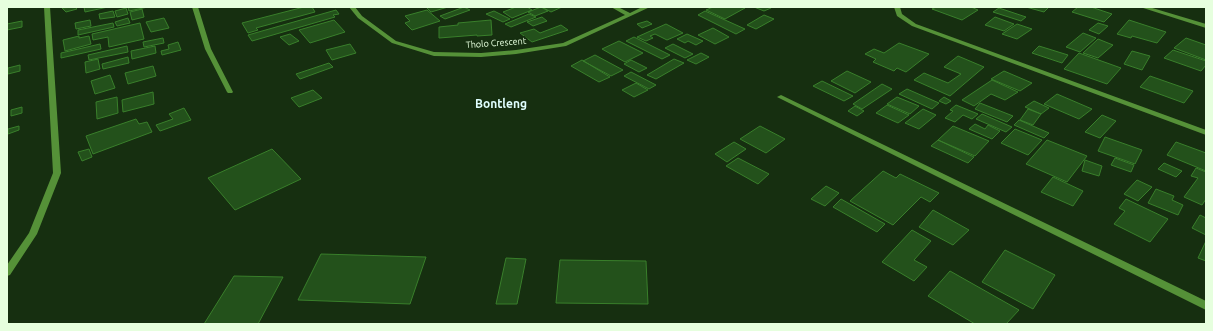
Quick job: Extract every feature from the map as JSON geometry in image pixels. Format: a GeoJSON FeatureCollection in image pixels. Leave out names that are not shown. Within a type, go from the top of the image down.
{"type":"FeatureCollection","features":[{"type":"Feature","properties":{"kind":"street"},"geometry":{"type":"LineString","coordinates":[[7,272],[33,234],[57,173],[47,7]]}},
{"type":"Feature","properties":{"kind":"street"},"geometry":{"type":"LineString","coordinates":[[195,7],[208,49],[230,92]]}},
{"type":"Feature","properties":{"kind":"street","name":"Tholo Crescent"},"geometry":{"type":"LineString","coordinates":[[352,7],[360,17],[394,42],[434,54],[481,55],[516,52],[564,45],[646,7]]}},
{"type":"Feature","properties":{"kind":"street"},"geometry":{"type":"LineString","coordinates":[[614,7],[630,15]]}},
{"type":"Feature","properties":{"kind":"street"},"geometry":{"type":"LineString","coordinates":[[897,7],[899,16],[914,25],[1206,133]]}},
{"type":"Feature","properties":{"kind":"street"},"geometry":{"type":"LineString","coordinates":[[1143,7],[1206,26]]}},
{"type":"Feature","properties":{"kind":"street"},"geometry":{"type":"LineString","coordinates":[[781,97],[1206,306]]}},
{"type":"Feature","properties":{"kind":"building"},"geometry":{"type":"Polygon","coordinates":[[[75,7],[77,9],[66,12],[62,8],[75,7]]]}},
{"type":"Feature","properties":{"kind":"building"},"geometry":{"type":"Polygon","coordinates":[[[84,7],[108,7],[85,12],[84,7]]]}},
{"type":"Feature","properties":{"kind":"building"},"geometry":{"type":"Polygon","coordinates":[[[128,7],[148,7],[129,11],[128,7]]]}},
{"type":"Feature","properties":{"kind":"building"},"geometry":{"type":"Polygon","coordinates":[[[304,7],[312,7],[315,12],[256,28],[258,30],[248,33],[242,23],[304,7]]]}},
{"type":"Feature","properties":{"kind":"building"},"geometry":{"type":"Polygon","coordinates":[[[448,7],[431,12],[427,8],[448,7]]]}},
{"type":"Feature","properties":{"kind":"building"},"geometry":{"type":"Polygon","coordinates":[[[464,7],[470,10],[445,19],[440,16],[464,7]]]}},
{"type":"Feature","properties":{"kind":"building"},"geometry":{"type":"Polygon","coordinates":[[[516,7],[527,7],[532,10],[512,18],[503,12],[516,7]]]}},
{"type":"Feature","properties":{"kind":"building"},"geometry":{"type":"Polygon","coordinates":[[[541,7],[548,11],[535,16],[528,12],[541,7]]]}},
{"type":"Feature","properties":{"kind":"building"},"geometry":{"type":"Polygon","coordinates":[[[542,7],[562,7],[551,12],[542,7]]]}},
{"type":"Feature","properties":{"kind":"building"},"geometry":{"type":"Polygon","coordinates":[[[713,7],[745,8],[725,19],[706,10],[713,7]]]}},
{"type":"Feature","properties":{"kind":"building"},"geometry":{"type":"Polygon","coordinates":[[[754,7],[769,7],[771,8],[764,11],[754,7]]]}},
{"type":"Feature","properties":{"kind":"building"},"geometry":{"type":"Polygon","coordinates":[[[936,7],[971,7],[978,10],[962,20],[932,9],[936,7]]]}},
{"type":"Feature","properties":{"kind":"building"},"geometry":{"type":"Polygon","coordinates":[[[1026,7],[1049,7],[1044,12],[1026,7]]]}},
{"type":"Feature","properties":{"kind":"building"},"geometry":{"type":"Polygon","coordinates":[[[1078,7],[1091,7],[1112,14],[1104,22],[1072,12],[1078,7]]]}},
{"type":"Feature","properties":{"kind":"building"},"geometry":{"type":"Polygon","coordinates":[[[126,8],[128,14],[117,17],[115,11],[126,8]]]}},
{"type":"Feature","properties":{"kind":"building"},"geometry":{"type":"Polygon","coordinates":[[[999,8],[1026,17],[1021,21],[993,12],[999,8]]]}},
{"type":"Feature","properties":{"kind":"building"},"geometry":{"type":"Polygon","coordinates":[[[142,9],[144,17],[132,20],[130,12],[142,9]]]}},
{"type":"Feature","properties":{"kind":"building"},"geometry":{"type":"Polygon","coordinates":[[[336,10],[339,14],[333,15],[335,17],[252,41],[248,35],[336,10]]]}},
{"type":"Feature","properties":{"kind":"building"},"geometry":{"type":"Polygon","coordinates":[[[427,10],[440,21],[412,30],[405,23],[410,21],[405,16],[427,10]]]}},
{"type":"Feature","properties":{"kind":"building"},"geometry":{"type":"Polygon","coordinates":[[[113,11],[115,17],[100,19],[99,14],[113,11]]]}},
{"type":"Feature","properties":{"kind":"building"},"geometry":{"type":"Polygon","coordinates":[[[494,11],[510,19],[503,22],[486,14],[494,11]]]}},
{"type":"Feature","properties":{"kind":"building"},"geometry":{"type":"Polygon","coordinates":[[[705,11],[745,29],[736,34],[698,15],[705,11]]]}},
{"type":"Feature","properties":{"kind":"building"},"geometry":{"type":"Polygon","coordinates":[[[529,14],[536,17],[511,27],[505,24],[529,14]]]}},
{"type":"Feature","properties":{"kind":"building"},"geometry":{"type":"Polygon","coordinates":[[[764,15],[774,19],[756,29],[747,25],[764,15]]]}},
{"type":"Feature","properties":{"kind":"building"},"geometry":{"type":"Polygon","coordinates":[[[542,17],[547,21],[533,26],[527,22],[542,17]]]}},
{"type":"Feature","properties":{"kind":"building"},"geometry":{"type":"Polygon","coordinates":[[[995,17],[1014,24],[1004,31],[985,25],[995,17]]]}},
{"type":"Feature","properties":{"kind":"building"},"geometry":{"type":"Polygon","coordinates":[[[128,18],[130,23],[117,26],[115,22],[128,18]]]}},
{"type":"Feature","properties":{"kind":"building"},"geometry":{"type":"Polygon","coordinates":[[[164,18],[169,28],[151,32],[146,22],[164,18]]]}},
{"type":"Feature","properties":{"kind":"building"},"geometry":{"type":"Polygon","coordinates":[[[90,20],[91,26],[76,29],[75,23],[90,20]]]}},
{"type":"Feature","properties":{"kind":"building"},"geometry":{"type":"Polygon","coordinates":[[[334,20],[345,32],[310,43],[299,30],[334,20]]]}},
{"type":"Feature","properties":{"kind":"building"},"geometry":{"type":"Polygon","coordinates":[[[491,20],[492,35],[439,38],[439,27],[458,25],[458,23],[491,20]]]}},
{"type":"Feature","properties":{"kind":"building"},"geometry":{"type":"Polygon","coordinates":[[[1129,20],[1166,32],[1157,43],[1132,36],[1131,38],[1117,34],[1129,20]]]}},
{"type":"Feature","properties":{"kind":"building"},"geometry":{"type":"Polygon","coordinates":[[[22,21],[22,27],[7,30],[7,24],[22,21]]]}},
{"type":"Feature","properties":{"kind":"building"},"geometry":{"type":"Polygon","coordinates":[[[647,21],[652,24],[642,28],[637,24],[647,21]]]}},
{"type":"Feature","properties":{"kind":"building"},"geometry":{"type":"Polygon","coordinates":[[[113,23],[114,27],[78,35],[78,30],[113,23]]]}},
{"type":"Feature","properties":{"kind":"building"},"geometry":{"type":"Polygon","coordinates":[[[140,23],[144,39],[109,47],[108,37],[93,40],[92,34],[140,23]]]}},
{"type":"Feature","properties":{"kind":"building"},"geometry":{"type":"Polygon","coordinates":[[[1098,23],[1108,26],[1099,34],[1089,30],[1098,23]]]}},
{"type":"Feature","properties":{"kind":"building"},"geometry":{"type":"Polygon","coordinates":[[[666,24],[683,33],[667,40],[655,34],[650,36],[653,38],[646,41],[637,37],[666,24]]]}},
{"type":"Feature","properties":{"kind":"building"},"geometry":{"type":"Polygon","coordinates":[[[1017,24],[1032,29],[1017,39],[1002,34],[1017,24]]]}},
{"type":"Feature","properties":{"kind":"building"},"geometry":{"type":"Polygon","coordinates":[[[561,25],[568,30],[532,42],[520,33],[534,29],[540,33],[561,25]]]}},
{"type":"Feature","properties":{"kind":"building"},"geometry":{"type":"Polygon","coordinates":[[[713,28],[729,37],[715,44],[698,35],[713,28]]]}},
{"type":"Feature","properties":{"kind":"building"},"geometry":{"type":"Polygon","coordinates":[[[1083,33],[1096,38],[1080,52],[1066,47],[1083,33]]]}},
{"type":"Feature","properties":{"kind":"building"},"geometry":{"type":"Polygon","coordinates":[[[290,34],[299,41],[289,45],[280,37],[290,34]]]}},
{"type":"Feature","properties":{"kind":"building"},"geometry":{"type":"Polygon","coordinates":[[[687,34],[703,41],[696,45],[688,41],[685,43],[677,39],[687,34]]]}},
{"type":"Feature","properties":{"kind":"building"},"geometry":{"type":"Polygon","coordinates":[[[79,36],[79,38],[89,36],[91,44],[65,51],[63,40],[79,36]]]}},
{"type":"Feature","properties":{"kind":"building"},"geometry":{"type":"Polygon","coordinates":[[[634,37],[670,55],[662,59],[626,41],[634,37]]]}},
{"type":"Feature","properties":{"kind":"building"},"geometry":{"type":"Polygon","coordinates":[[[163,38],[164,43],[144,47],[143,42],[163,38]]]}},
{"type":"Feature","properties":{"kind":"building"},"geometry":{"type":"Polygon","coordinates":[[[1186,38],[1206,45],[1206,60],[1174,48],[1186,38]]]}},
{"type":"Feature","properties":{"kind":"building"},"geometry":{"type":"Polygon","coordinates":[[[1098,39],[1113,45],[1098,58],[1083,53],[1098,39]]]}},
{"type":"Feature","properties":{"kind":"building"},"geometry":{"type":"Polygon","coordinates":[[[619,41],[643,53],[625,62],[602,49],[619,41]]]}},
{"type":"Feature","properties":{"kind":"building"},"geometry":{"type":"Polygon","coordinates":[[[178,42],[181,50],[162,55],[161,51],[169,49],[168,45],[178,42]]]}},
{"type":"Feature","properties":{"kind":"building"},"geometry":{"type":"Polygon","coordinates":[[[899,43],[929,54],[906,72],[897,68],[894,71],[873,62],[876,59],[865,54],[874,49],[884,53],[899,43]]]}},
{"type":"Feature","properties":{"kind":"building"},"geometry":{"type":"Polygon","coordinates":[[[100,44],[101,49],[61,58],[61,53],[100,44]]]}},
{"type":"Feature","properties":{"kind":"building"},"geometry":{"type":"Polygon","coordinates":[[[350,44],[356,53],[332,60],[326,50],[350,44]]]}},
{"type":"Feature","properties":{"kind":"building"},"geometry":{"type":"Polygon","coordinates":[[[673,44],[693,54],[685,58],[665,48],[673,44]]]}},
{"type":"Feature","properties":{"kind":"building"},"geometry":{"type":"Polygon","coordinates":[[[127,46],[128,52],[89,60],[88,55],[127,46]]]}},
{"type":"Feature","properties":{"kind":"building"},"geometry":{"type":"Polygon","coordinates":[[[155,46],[156,53],[132,59],[131,51],[155,46]]]}},
{"type":"Feature","properties":{"kind":"building"},"geometry":{"type":"Polygon","coordinates":[[[1039,46],[1068,55],[1062,63],[1032,53],[1039,46]]]}},
{"type":"Feature","properties":{"kind":"building"},"geometry":{"type":"Polygon","coordinates":[[[1173,50],[1206,61],[1206,65],[1201,71],[1164,58],[1173,50]]]}},
{"type":"Feature","properties":{"kind":"building"},"geometry":{"type":"Polygon","coordinates":[[[1132,51],[1150,56],[1142,70],[1124,64],[1132,51]]]}},
{"type":"Feature","properties":{"kind":"building"},"geometry":{"type":"Polygon","coordinates":[[[701,53],[709,57],[696,64],[687,60],[701,53]]]}},
{"type":"Feature","properties":{"kind":"building"},"geometry":{"type":"Polygon","coordinates":[[[1079,53],[1121,68],[1107,84],[1064,69],[1079,53]]]}},
{"type":"Feature","properties":{"kind":"building"},"geometry":{"type":"Polygon","coordinates":[[[595,55],[623,70],[611,76],[583,61],[595,55]]]}},
{"type":"Feature","properties":{"kind":"building"},"geometry":{"type":"Polygon","coordinates":[[[958,56],[984,67],[950,96],[914,80],[924,73],[948,83],[961,74],[944,67],[958,56]]]}},
{"type":"Feature","properties":{"kind":"building"},"geometry":{"type":"Polygon","coordinates":[[[128,57],[129,63],[103,69],[102,64],[128,57]]]}},
{"type":"Feature","properties":{"kind":"building"},"geometry":{"type":"Polygon","coordinates":[[[98,59],[100,69],[86,73],[85,62],[98,59]]]}},
{"type":"Feature","properties":{"kind":"building"},"geometry":{"type":"Polygon","coordinates":[[[674,59],[684,63],[656,79],[647,75],[674,59]]]}},
{"type":"Feature","properties":{"kind":"building"},"geometry":{"type":"Polygon","coordinates":[[[582,60],[610,77],[599,82],[571,66],[582,60]]]}},
{"type":"Feature","properties":{"kind":"building"},"geometry":{"type":"Polygon","coordinates":[[[631,60],[647,68],[639,72],[624,64],[631,60]]]}},
{"type":"Feature","properties":{"kind":"building"},"geometry":{"type":"Polygon","coordinates":[[[329,63],[333,67],[300,79],[296,74],[329,63]]]}},
{"type":"Feature","properties":{"kind":"building"},"geometry":{"type":"Polygon","coordinates":[[[20,65],[20,71],[8,74],[8,68],[20,65]]]}},
{"type":"Feature","properties":{"kind":"building"},"geometry":{"type":"Polygon","coordinates":[[[153,66],[156,76],[128,84],[125,73],[153,66]]]}},
{"type":"Feature","properties":{"kind":"building"},"geometry":{"type":"Polygon","coordinates":[[[847,71],[871,82],[855,93],[831,81],[847,71]]]}},
{"type":"Feature","properties":{"kind":"building"},"geometry":{"type":"Polygon","coordinates":[[[1004,71],[1032,83],[1020,91],[991,79],[1004,71]]]}},
{"type":"Feature","properties":{"kind":"building"},"geometry":{"type":"Polygon","coordinates":[[[631,72],[656,85],[649,89],[624,76],[631,72]]]}},
{"type":"Feature","properties":{"kind":"building"},"geometry":{"type":"Polygon","coordinates":[[[110,75],[115,88],[95,94],[91,81],[110,75]]]}},
{"type":"Feature","properties":{"kind":"building"},"geometry":{"type":"Polygon","coordinates":[[[1150,76],[1193,91],[1184,103],[1140,87],[1150,76]]]}},
{"type":"Feature","properties":{"kind":"building"},"geometry":{"type":"Polygon","coordinates":[[[992,80],[1018,92],[1005,100],[991,94],[974,106],[962,100],[992,80]]]}},
{"type":"Feature","properties":{"kind":"building"},"geometry":{"type":"Polygon","coordinates":[[[822,81],[853,96],[844,101],[813,86],[822,81]]]}},
{"type":"Feature","properties":{"kind":"building"},"geometry":{"type":"Polygon","coordinates":[[[636,83],[648,90],[634,97],[622,90],[636,83]]]}},
{"type":"Feature","properties":{"kind":"building"},"geometry":{"type":"Polygon","coordinates":[[[882,84],[892,89],[862,109],[853,104],[882,84]]]}},
{"type":"Feature","properties":{"kind":"building"},"geometry":{"type":"Polygon","coordinates":[[[907,89],[939,103],[932,109],[899,94],[907,89]]]}},
{"type":"Feature","properties":{"kind":"building"},"geometry":{"type":"Polygon","coordinates":[[[313,90],[322,98],[299,107],[291,98],[313,90]]]}},
{"type":"Feature","properties":{"kind":"building"},"geometry":{"type":"Polygon","coordinates":[[[153,92],[154,104],[123,112],[122,100],[153,92]]]}},
{"type":"Feature","properties":{"kind":"building"},"geometry":{"type":"Polygon","coordinates":[[[1057,94],[1092,109],[1079,119],[1044,104],[1057,94]]]}},
{"type":"Feature","properties":{"kind":"building"},"geometry":{"type":"Polygon","coordinates":[[[117,97],[118,113],[97,119],[96,102],[117,97]]]}},
{"type":"Feature","properties":{"kind":"building"},"geometry":{"type":"Polygon","coordinates":[[[897,97],[919,106],[910,114],[887,104],[897,97]]]}},
{"type":"Feature","properties":{"kind":"building"},"geometry":{"type":"Polygon","coordinates":[[[944,97],[951,101],[946,104],[939,101],[944,97]]]}},
{"type":"Feature","properties":{"kind":"building"},"geometry":{"type":"Polygon","coordinates":[[[1034,101],[1049,108],[1041,114],[1025,107],[1034,101]]]}},
{"type":"Feature","properties":{"kind":"building"},"geometry":{"type":"Polygon","coordinates":[[[980,103],[1013,116],[1007,122],[975,109],[980,103]]]}},
{"type":"Feature","properties":{"kind":"building"},"geometry":{"type":"Polygon","coordinates":[[[887,105],[909,115],[898,123],[876,113],[887,105]]]}},
{"type":"Feature","properties":{"kind":"building"},"geometry":{"type":"Polygon","coordinates":[[[956,105],[978,114],[972,119],[963,115],[955,122],[945,118],[953,111],[950,110],[956,105]]]}},
{"type":"Feature","properties":{"kind":"building"},"geometry":{"type":"Polygon","coordinates":[[[855,106],[864,111],[857,116],[848,111],[855,106]]]}},
{"type":"Feature","properties":{"kind":"building"},"geometry":{"type":"Polygon","coordinates":[[[22,107],[22,113],[11,116],[11,110],[22,107]]]}},
{"type":"Feature","properties":{"kind":"building"},"geometry":{"type":"Polygon","coordinates":[[[184,108],[191,120],[160,131],[156,125],[173,119],[169,114],[184,108]]]}},
{"type":"Feature","properties":{"kind":"building"},"geometry":{"type":"Polygon","coordinates":[[[923,109],[936,115],[919,129],[905,123],[923,109]]]}},
{"type":"Feature","properties":{"kind":"building"},"geometry":{"type":"Polygon","coordinates":[[[1028,109],[1041,114],[1033,125],[1020,120],[1028,109]]]}},
{"type":"Feature","properties":{"kind":"building"},"geometry":{"type":"Polygon","coordinates":[[[982,114],[1012,127],[1006,132],[976,119],[982,114]]]}},
{"type":"Feature","properties":{"kind":"building"},"geometry":{"type":"Polygon","coordinates":[[[1102,115],[1116,121],[1100,138],[1085,132],[1102,115]]]}},
{"type":"Feature","properties":{"kind":"building"},"geometry":{"type":"Polygon","coordinates":[[[136,119],[139,124],[147,122],[152,132],[93,154],[86,136],[136,119]]]}},
{"type":"Feature","properties":{"kind":"building"},"geometry":{"type":"Polygon","coordinates":[[[1019,120],[1049,133],[1044,138],[1014,125],[1019,120]]]}},
{"type":"Feature","properties":{"kind":"building"},"geometry":{"type":"Polygon","coordinates":[[[975,124],[985,129],[988,125],[1000,131],[992,139],[969,129],[975,124]]]}},
{"type":"Feature","properties":{"kind":"building"},"geometry":{"type":"Polygon","coordinates":[[[19,126],[19,130],[8,134],[8,129],[19,126]]]}},
{"type":"Feature","properties":{"kind":"building"},"geometry":{"type":"Polygon","coordinates":[[[760,126],[785,139],[766,153],[740,139],[760,126]]]}},
{"type":"Feature","properties":{"kind":"building"},"geometry":{"type":"Polygon","coordinates":[[[953,126],[989,141],[975,156],[938,140],[953,126]]]}},
{"type":"Feature","properties":{"kind":"building"},"geometry":{"type":"Polygon","coordinates":[[[1015,129],[1042,140],[1028,155],[1001,143],[1015,129]]]}},
{"type":"Feature","properties":{"kind":"building"},"geometry":{"type":"Polygon","coordinates":[[[1105,137],[1142,150],[1135,164],[1098,151],[1105,137]]]}},
{"type":"Feature","properties":{"kind":"building"},"geometry":{"type":"Polygon","coordinates":[[[938,140],[974,157],[968,163],[931,146],[938,140]]]}},
{"type":"Feature","properties":{"kind":"building"},"geometry":{"type":"Polygon","coordinates":[[[1047,140],[1087,156],[1067,182],[1026,164],[1047,140]]]}},
{"type":"Feature","properties":{"kind":"building"},"geometry":{"type":"Polygon","coordinates":[[[734,142],[746,149],[727,162],[715,154],[734,142]]]}},
{"type":"Feature","properties":{"kind":"building"},"geometry":{"type":"Polygon","coordinates":[[[1176,142],[1206,153],[1206,171],[1167,155],[1176,142]]]}},
{"type":"Feature","properties":{"kind":"building"},"geometry":{"type":"Polygon","coordinates":[[[89,149],[92,157],[82,161],[78,152],[89,149]]]}},
{"type":"Feature","properties":{"kind":"building"},"geometry":{"type":"Polygon","coordinates":[[[272,149],[301,179],[235,210],[208,178],[272,149]]]}},
{"type":"Feature","properties":{"kind":"building"},"geometry":{"type":"Polygon","coordinates":[[[738,158],[769,174],[758,184],[726,166],[738,158]]]}},
{"type":"Feature","properties":{"kind":"building"},"geometry":{"type":"Polygon","coordinates":[[[1115,158],[1134,165],[1131,172],[1111,165],[1115,158]]]}},
{"type":"Feature","properties":{"kind":"building"},"geometry":{"type":"Polygon","coordinates":[[[1085,160],[1102,166],[1099,176],[1082,171],[1085,160]]]}},
{"type":"Feature","properties":{"kind":"building"},"geometry":{"type":"Polygon","coordinates":[[[1164,163],[1182,171],[1176,177],[1158,169],[1164,163]]]}},
{"type":"Feature","properties":{"kind":"building"},"geometry":{"type":"Polygon","coordinates":[[[1196,168],[1206,172],[1206,199],[1202,205],[1184,197],[1198,178],[1191,176],[1196,168]]]}},
{"type":"Feature","properties":{"kind":"building"},"geometry":{"type":"Polygon","coordinates":[[[883,171],[896,178],[900,174],[939,193],[930,202],[921,197],[893,225],[850,201],[883,171]]]}},
{"type":"Feature","properties":{"kind":"building"},"geometry":{"type":"Polygon","coordinates":[[[1053,177],[1083,191],[1073,206],[1041,192],[1053,177]]]}},
{"type":"Feature","properties":{"kind":"building"},"geometry":{"type":"Polygon","coordinates":[[[1137,180],[1152,187],[1138,201],[1124,194],[1137,180]]]}},
{"type":"Feature","properties":{"kind":"building"},"geometry":{"type":"Polygon","coordinates":[[[826,186],[839,193],[825,206],[811,199],[826,186]]]}},
{"type":"Feature","properties":{"kind":"building"},"geometry":{"type":"Polygon","coordinates":[[[1156,189],[1174,196],[1172,200],[1183,205],[1178,215],[1148,203],[1156,189]]]}},
{"type":"Feature","properties":{"kind":"building"},"geometry":{"type":"Polygon","coordinates":[[[841,199],[885,224],[877,232],[833,207],[841,199]]]}},
{"type":"Feature","properties":{"kind":"building"},"geometry":{"type":"Polygon","coordinates":[[[1126,199],[1168,219],[1150,242],[1114,224],[1125,211],[1119,208],[1126,199]]]}},
{"type":"Feature","properties":{"kind":"building"},"geometry":{"type":"Polygon","coordinates":[[[933,210],[969,230],[953,245],[919,227],[933,210]]]}},
{"type":"Feature","properties":{"kind":"building"},"geometry":{"type":"Polygon","coordinates":[[[1200,215],[1206,218],[1206,235],[1192,228],[1200,215]]]}},
{"type":"Feature","properties":{"kind":"building"},"geometry":{"type":"Polygon","coordinates":[[[912,230],[931,241],[914,260],[927,267],[914,281],[882,262],[912,230]]]}},
{"type":"Feature","properties":{"kind":"building"},"geometry":{"type":"Polygon","coordinates":[[[1206,241],[1206,261],[1198,258],[1206,241]]]}},
{"type":"Feature","properties":{"kind":"building"},"geometry":{"type":"Polygon","coordinates":[[[1005,250],[1055,275],[1033,309],[982,282],[1005,250]]]}},
{"type":"Feature","properties":{"kind":"building"},"geometry":{"type":"Polygon","coordinates":[[[321,254],[426,257],[410,304],[298,300],[321,254]]]}},
{"type":"Feature","properties":{"kind":"building"},"geometry":{"type":"Polygon","coordinates":[[[506,258],[526,259],[517,304],[496,304],[506,258]]]}},
{"type":"Feature","properties":{"kind":"building"},"geometry":{"type":"Polygon","coordinates":[[[560,260],[646,261],[648,304],[556,303],[560,260]]]}},
{"type":"Feature","properties":{"kind":"building"},"geometry":{"type":"Polygon","coordinates":[[[950,271],[1019,310],[1006,324],[975,324],[928,296],[950,271]]]}},
{"type":"Feature","properties":{"kind":"building"},"geometry":{"type":"Polygon","coordinates":[[[234,276],[283,277],[258,324],[204,324],[234,276]]]}},
{"type":"Feature","properties":{"kind":"district","name":"Bontleng"},"geometry":{"type":"Point","coordinates":[501,104]}}]}
